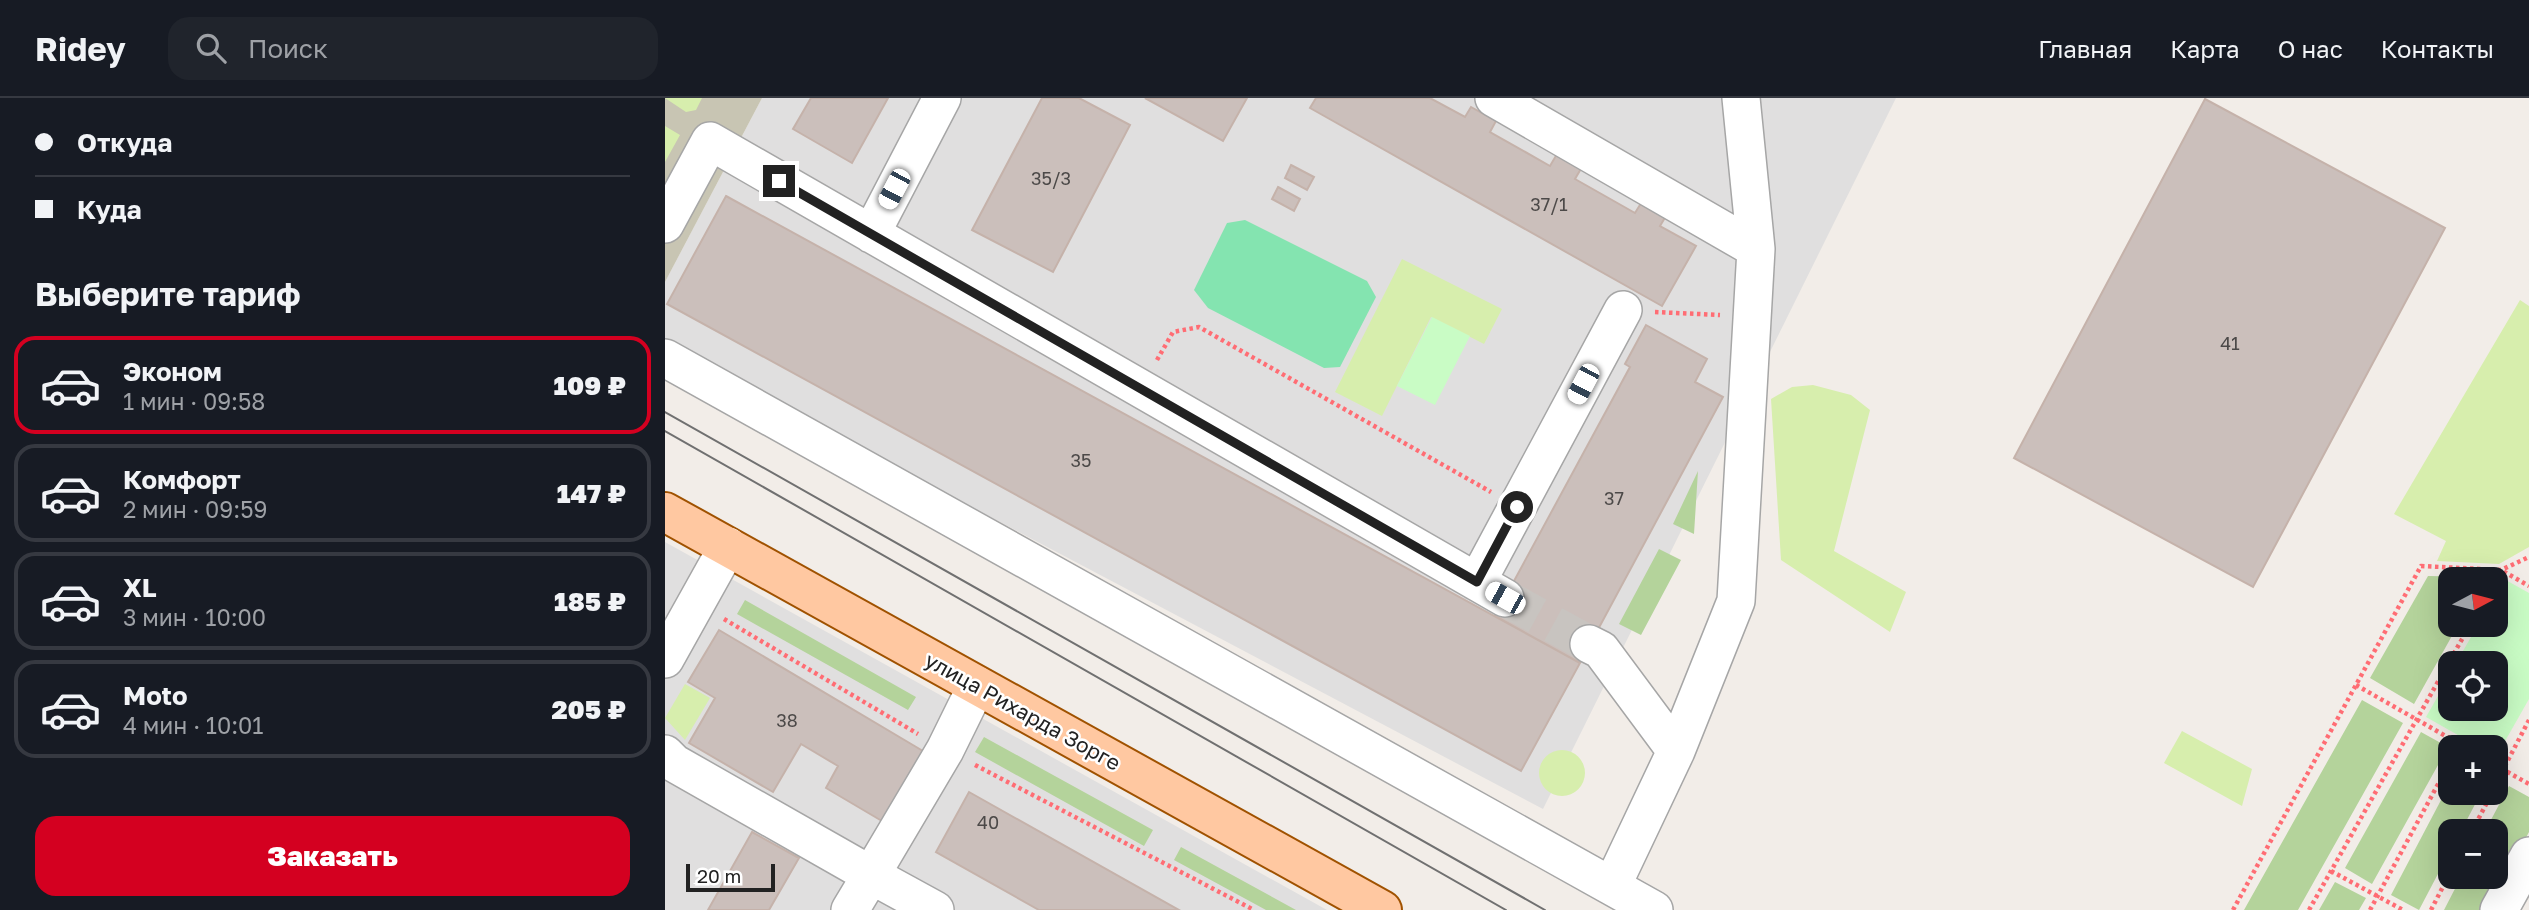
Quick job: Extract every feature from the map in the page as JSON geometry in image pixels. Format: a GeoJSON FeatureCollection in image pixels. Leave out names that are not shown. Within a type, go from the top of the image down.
{"type":"FeatureCollection","features":[{"type":"Feature","properties":{"kind":"main road","name":"улица Рихарда Зорге"},"geometry":{"type":"LineString","coordinates":[[665,512],[1382,910]]}},
{"type":"Feature","properties":{"kind":"street"},"geometry":{"type":"LineString","coordinates":[[871,234],[942,98]]}},
{"type":"Feature","properties":{"kind":"street"},"geometry":{"type":"LineString","coordinates":[[1494,98],[1756,249]]}},
{"type":"Feature","properties":{"kind":"street"},"geometry":{"type":"LineString","coordinates":[[1612,886],[1676,751],[1736,601],[1756,249],[1741,98]]}},
{"type":"Feature","properties":{"kind":"street"},"geometry":{"type":"LineString","coordinates":[[665,225],[710,141],[1491,590],[1517,507],[1623,310]]}},
{"type":"Feature","properties":{"kind":"street"},"geometry":{"type":"LineString","coordinates":[[665,358],[1654,910]]}},
{"type":"Feature","properties":{"kind":"street"},"geometry":{"type":"LineString","coordinates":[[665,659],[728,547]]}},
{"type":"Feature","properties":{"kind":"street"},"geometry":{"type":"LineString","coordinates":[[1589,643],[1601,650],[1676,751]]}},
{"type":"Feature","properties":{"kind":"street"},"geometry":{"type":"LineString","coordinates":[[850,910],[945,750],[977,685]]}},
{"type":"Feature","properties":{"kind":"street"},"geometry":{"type":"LineString","coordinates":[[665,754],[674,763],[935,910]]}},
{"type":"Feature","properties":{"kind":"street"},"geometry":{"type":"LineString","coordinates":[[2500,910],[2529,856]]}},
{"type":"Feature","properties":{"kind":"path"},"geometry":{"type":"LineString","coordinates":[[1623,310],[1733,315]]}},
{"type":"Feature","properties":{"kind":"path"},"geometry":{"type":"LineString","coordinates":[[1141,388],[1173,332],[1199,327],[1517,507]]}},
{"type":"Feature","properties":{"kind":"path"},"geometry":{"type":"LineString","coordinates":[[2507,567],[2529,557]]}},
{"type":"Feature","properties":{"kind":"path"},"geometry":{"type":"LineString","coordinates":[[2233,910],[2421,566],[2441,567]]}},
{"type":"Feature","properties":{"kind":"path"},"geometry":{"type":"LineString","coordinates":[[2508,574],[2529,586]]}},
{"type":"Feature","properties":{"kind":"path"},"geometry":{"type":"LineString","coordinates":[[2309,910],[2463,637]]}},
{"type":"Feature","properties":{"kind":"path"},"geometry":{"type":"LineString","coordinates":[[2356,685],[2443,735]]}},
{"type":"Feature","properties":{"kind":"path"},"geometry":{"type":"LineString","coordinates":[[2508,760],[2529,720]]}},
{"type":"Feature","properties":{"kind":"path"},"geometry":{"type":"LineString","coordinates":[[2508,773],[2529,784]]}},
{"type":"Feature","properties":{"kind":"path"},"geometry":{"type":"LineString","coordinates":[[2370,910],[2438,784]]}},
{"type":"Feature","properties":{"kind":"path"},"geometry":{"type":"LineString","coordinates":[[2331,871],[2403,910]]}},
{"type":"Feature","properties":{"kind":"path"},"geometry":{"type":"LineString","coordinates":[[2431,910],[2442,889]]}},
{"type":"Feature","properties":{"kind":"shaded area"},"geometry":{"type":"Polygon","coordinates":[[[665,98],[762,98],[665,282],[665,98]]]}},
{"type":"Feature","properties":{"kind":"shaded area"},"geometry":{"type":"Polygon","coordinates":[[[762,98],[1896,98],[1543,809],[665,345],[665,282],[762,98]]]}},
{"type":"Feature","properties":{"kind":"shaded area"},"geometry":{"type":"Polygon","coordinates":[[[665,542],[1327,910],[665,910],[665,542]]]}},
{"type":"Feature","properties":{"kind":"green space"},"geometry":{"type":"Polygon","coordinates":[[[665,98],[702,98],[696,110],[686,112],[665,98]]]}},
{"type":"Feature","properties":{"kind":"green space"},"geometry":{"type":"Polygon","coordinates":[[[665,126],[680,135],[665,162],[665,126]]]}},
{"type":"Feature","properties":{"kind":"green space"},"geometry":{"type":"Polygon","coordinates":[[[1245,220],[1367,281],[1376,297],[1340,367],[1324,368],[1208,308],[1194,290],[1227,223],[1245,220]]]}},
{"type":"Feature","properties":{"kind":"green space"},"geometry":{"type":"Polygon","coordinates":[[[1402,259],[1502,309],[1484,344],[1431,317],[1382,416],[1335,392],[1402,259]]]}},
{"type":"Feature","properties":{"kind":"green space"},"geometry":{"type":"Polygon","coordinates":[[[2520,300],[2529,306],[2529,547],[2499,564],[2437,561],[2446,541],[2394,514],[2520,300]]]}},
{"type":"Feature","properties":{"kind":"green space"},"geometry":{"type":"Polygon","coordinates":[[[1432,317],[1470,336],[1435,405],[1397,386],[1432,317]]]}},
{"type":"Feature","properties":{"kind":"green space"},"geometry":{"type":"Polygon","coordinates":[[[1813,385],[1851,395],[1870,410],[1834,551],[1906,592],[1890,632],[1781,560],[1771,399],[1792,387],[1813,385]]]}},
{"type":"Feature","properties":{"kind":"green space"},"geometry":{"type":"Polygon","coordinates":[[[1698,471],[1694,534],[1673,524],[1698,471]]]}},
{"type":"Feature","properties":{"kind":"green space"},"geometry":{"type":"Polygon","coordinates":[[[1659,549],[1681,560],[1641,635],[1619,624],[1659,549]]]}},
{"type":"Feature","properties":{"kind":"green space"},"geometry":{"type":"Polygon","coordinates":[[[2428,576],[2438,576],[2438,637],[2451,637],[2444,651],[2438,651],[2438,661],[2414,704],[2370,678],[2428,576]]]}},
{"type":"Feature","properties":{"kind":"green space"},"geometry":{"type":"Polygon","coordinates":[[[2508,581],[2529,593],[2529,699],[2508,736],[2458,735],[2426,717],[2438,696],[2438,721],[2508,721],[2508,651],[2463,651],[2471,637],[2508,637],[2508,581]]]}},
{"type":"Feature","properties":{"kind":"green space"},"geometry":{"type":"Polygon","coordinates":[[[745,600],[916,697],[908,710],[737,614],[745,600]]]}},
{"type":"Feature","properties":{"kind":"green space"},"geometry":{"type":"Polygon","coordinates":[[[685,684],[710,698],[685,740],[665,718],[685,684]]]}},
{"type":"Feature","properties":{"kind":"green space"},"geometry":{"type":"Polygon","coordinates":[[[2362,700],[2403,723],[2298,910],[2244,910],[2362,700]]]}},
{"type":"Feature","properties":{"kind":"green space"},"geometry":{"type":"Polygon","coordinates":[[[2182,731],[2252,769],[2242,806],[2164,763],[2182,731]]]}},
{"type":"Feature","properties":{"kind":"green space"},"geometry":{"type":"Polygon","coordinates":[[[2421,732],[2438,741],[2438,765],[2372,884],[2345,868],[2421,732]]]}},
{"type":"Feature","properties":{"kind":"green space"},"geometry":{"type":"Polygon","coordinates":[[[984,737],[1153,830],[1144,846],[975,752],[984,737]]]}},
{"type":"Feature","properties":{"kind":"green space"},"geometry":{"type":"Polygon","coordinates":[[[1562,750],[1578,757],[1585,773],[1578,789],[1562,796],[1546,789],[1539,773],[1546,757],[1562,750]]]}},
{"type":"Feature","properties":{"kind":"green space"},"geometry":{"type":"Polygon","coordinates":[[[2509,786],[2529,797],[2529,832],[2508,871],[2508,819],[2491,819],[2499,805],[2508,805],[2509,786]]]}},
{"type":"Feature","properties":{"kind":"green space"},"geometry":{"type":"Polygon","coordinates":[[[2438,805],[2475,805],[2467,819],[2438,819],[2438,874],[2419,910],[2391,895],[2438,805]]]}},
{"type":"Feature","properties":{"kind":"green space"},"geometry":{"type":"Polygon","coordinates":[[[1181,847],[1296,910],[1266,910],[1174,860],[1181,847]]]}},
{"type":"Feature","properties":{"kind":"green space"},"geometry":{"type":"Polygon","coordinates":[[[2335,882],[2366,898],[2359,910],[2319,910],[2335,882]]]}},
{"type":"Feature","properties":{"kind":"green space"},"geometry":{"type":"Polygon","coordinates":[[[2455,889],[2498,889],[2487,910],[2444,910],[2455,889]]]}},
{"type":"Feature","properties":{"kind":"building"},"geometry":{"type":"Polygon","coordinates":[[[811,98],[888,98],[852,163],[793,129],[811,98]]]}},
{"type":"Feature","properties":{"kind":"building"},"geometry":{"type":"Polygon","coordinates":[[[1042,98],[1079,98],[1130,125],[1053,272],[972,230],[1042,98]]]}},
{"type":"Feature","properties":{"kind":"building"},"geometry":{"type":"Polygon","coordinates":[[[1145,98],[1247,98],[1223,141],[1145,98]]]}},
{"type":"Feature","properties":{"kind":"building"},"geometry":{"type":"Polygon","coordinates":[[[1316,98],[1430,98],[1465,117],[1471,107],[1496,121],[1490,132],[1550,166],[1557,154],[1582,167],[1575,179],[1635,213],[1643,200],[1667,214],[1660,226],[1696,246],[1662,306],[1310,108],[1316,98]]]}},
{"type":"Feature","properties":{"kind":"building"},"geometry":{"type":"Polygon","coordinates":[[[2205,99],[2445,228],[2253,587],[2014,458],[2205,99]]]}},
{"type":"Feature","properties":{"kind":"building"},"geometry":{"type":"Polygon","coordinates":[[[1291,165],[1314,177],[1307,190],[1285,178],[1291,165]]]}},
{"type":"Feature","properties":{"kind":"building"},"geometry":{"type":"Polygon","coordinates":[[[1278,187],[1300,199],[1294,211],[1272,199],[1278,187]]]}},
{"type":"Feature","properties":{"kind":"building"},"geometry":{"type":"Polygon","coordinates":[[[726,196],[1580,663],[1521,771],[667,304],[726,196]]]}},
{"type":"Feature","properties":{"kind":"building"},"geometry":{"type":"Polygon","coordinates":[[[1646,325],[1707,359],[1695,382],[1723,397],[1580,663],[1495,616],[1630,367],[1625,364],[1646,325]]]}},
{"type":"Feature","properties":{"kind":"building"},"geometry":{"type":"Polygon","coordinates":[[[719,630],[928,754],[887,824],[826,788],[838,766],[801,744],[773,792],[689,743],[715,698],[688,682],[719,630]]]}},
{"type":"Feature","properties":{"kind":"building"},"geometry":{"type":"Polygon","coordinates":[[[969,792],[1179,910],[1039,910],[936,852],[969,792]]]}},
{"type":"Feature","properties":{"kind":"building"},"geometry":{"type":"Polygon","coordinates":[[[752,832],[799,858],[769,910],[708,910],[752,832]]]}},
{"type":"Feature","properties":{"kind":"tunnel"},"geometry":{"type":"LineString","coordinates":[[1505,598],[1589,644]]}},
{"type":"Feature","properties":{"kind":"tram line"},"geometry":{"type":"LineString","coordinates":[[665,412],[1545,910]]}},
{"type":"Feature","properties":{"kind":"tram line"},"geometry":{"type":"LineString","coordinates":[[665,431],[1506,910]]}},
{"type":"Feature","properties":{"kind":"route"},"geometry":{"type":"LineString","coordinates":[[779,181],[1477,582],[1517,507]]}}]}
